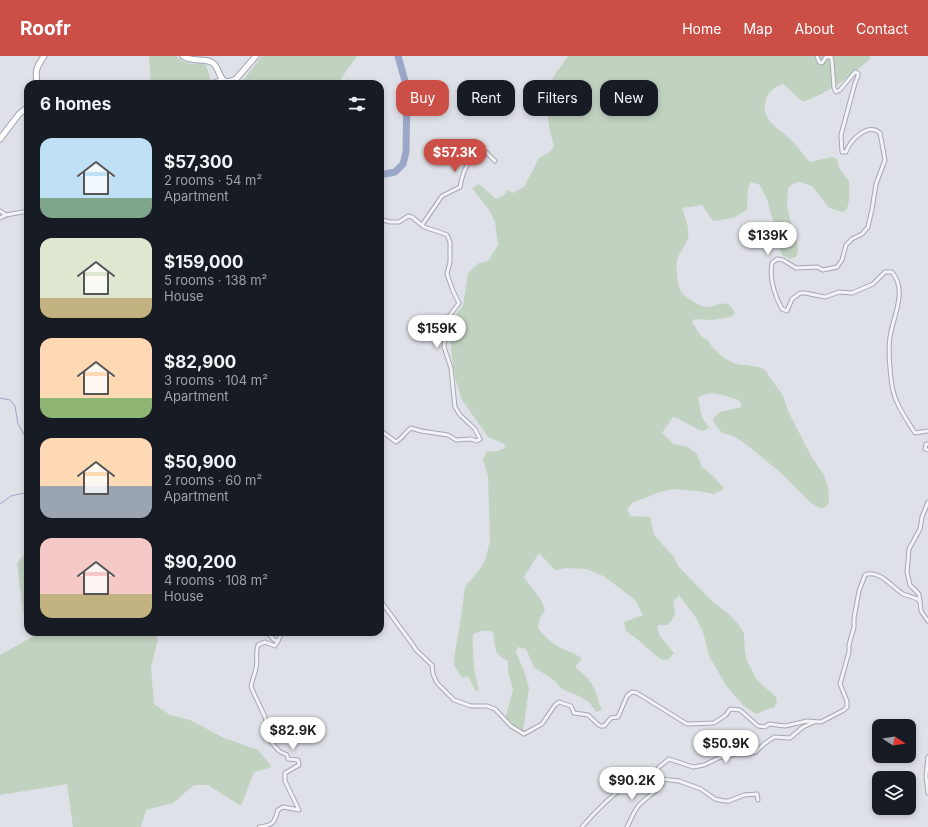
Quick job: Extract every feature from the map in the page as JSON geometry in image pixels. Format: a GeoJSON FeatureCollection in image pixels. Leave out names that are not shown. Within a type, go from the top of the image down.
{"type":"FeatureCollection","features":[{"type":"Feature","properties":{"kind":"main road"},"geometry":{"type":"LineString","coordinates":[[36,80],[35,74],[37,66],[44,56]]}},
{"type":"Feature","properties":{"kind":"main road"},"geometry":{"type":"LineString","coordinates":[[183,56],[188,59],[212,62],[222,79]]}},
{"type":"Feature","properties":{"kind":"main road"},"geometry":{"type":"LineString","coordinates":[[234,80],[256,56]]}},
{"type":"Feature","properties":{"kind":"main road"},"geometry":{"type":"LineString","coordinates":[[0,139],[19,114],[24,110]]}},
{"type":"Feature","properties":{"kind":"street"},"geometry":{"type":"LineString","coordinates":[[818,56],[820,62],[822,63],[826,57],[831,57],[834,88],[836,92],[840,90],[855,72],[858,73],[841,135],[842,152],[846,152],[848,146],[855,137],[868,130],[874,130],[880,133],[885,160],[876,184],[868,227],[862,234],[852,239],[846,245],[842,260],[838,267],[823,270],[817,267],[796,268],[783,260],[777,259],[772,263],[770,274],[776,298],[782,309],[787,311],[792,299],[800,293],[825,297],[839,292],[852,292],[873,284],[885,272],[892,272],[895,276],[898,289],[898,306],[890,338],[892,386],[896,402],[915,433],[928,431]]}},
{"type":"Feature","properties":{"kind":"street"},"geometry":{"type":"LineString","coordinates":[[422,225],[442,196],[460,187],[463,172],[466,165],[472,158],[478,154],[486,152],[495,161]]}},
{"type":"Feature","properties":{"kind":"street"},"geometry":{"type":"LineString","coordinates":[[0,211],[6,215]]}},
{"type":"Feature","properties":{"kind":"street"},"geometry":{"type":"LineString","coordinates":[[0,218],[6,215],[24,212]]}},
{"type":"Feature","properties":{"kind":"street"},"geometry":{"type":"LineString","coordinates":[[384,220],[399,222],[408,216],[412,217],[424,228],[442,232],[447,235],[450,242],[450,262],[447,274],[459,302],[447,318],[444,347],[450,368],[456,407],[460,414],[475,429],[480,439],[477,441],[471,439],[456,440],[448,435],[411,428],[407,430],[401,439],[396,442],[384,433]]}},
{"type":"Feature","properties":{"kind":"street"},"geometry":{"type":"LineString","coordinates":[[928,444],[926,444],[925,449],[928,450]]}},
{"type":"Feature","properties":{"kind":"street"},"geometry":{"type":"LineString","coordinates":[[928,502],[922,517],[920,529],[909,549],[907,562],[907,572],[910,585],[919,594],[921,611],[928,621]]}},
{"type":"Feature","properties":{"kind":"street"},"geometry":{"type":"LineString","coordinates":[[384,605],[416,650],[432,665],[433,674],[437,683],[454,700],[471,706],[487,706],[495,709],[511,726],[524,734],[542,724],[555,705],[559,702],[571,706],[574,713],[588,715],[600,726],[604,726],[611,718],[618,717],[627,696],[632,692],[637,693],[687,724],[714,723],[726,715],[730,709],[740,710],[758,726],[765,727],[769,724],[785,726],[807,721],[821,722],[847,707],[847,701],[840,684],[854,627],[858,591],[865,575],[869,573],[879,575],[907,596],[915,596],[920,601]]}},
{"type":"Feature","properties":{"kind":"street"},"geometry":{"type":"LineString","coordinates":[[270,636],[274,640],[278,641]]}},
{"type":"Feature","properties":{"kind":"street"},"geometry":{"type":"LineString","coordinates":[[259,827],[269,826],[274,821],[278,810],[283,807],[299,810],[285,781],[286,773],[299,765],[298,760],[288,759],[287,755],[279,751],[271,742],[265,717],[252,687],[252,681],[257,665],[256,652],[258,645],[265,642],[275,646],[280,636]]}},
{"type":"Feature","properties":{"kind":"street"},"geometry":{"type":"LineString","coordinates":[[652,778],[659,767],[669,759],[693,767],[704,765],[721,757],[756,752],[774,737],[790,738],[803,727],[815,722]]}},
{"type":"Feature","properties":{"kind":"street"},"geometry":{"type":"LineString","coordinates":[[928,757],[926,776],[928,793]]}},
{"type":"Feature","properties":{"kind":"street"},"geometry":{"type":"LineString","coordinates":[[627,827],[638,806],[647,797],[658,790],[662,784],[652,778]]}},
{"type":"Feature","properties":{"kind":"street"},"geometry":{"type":"LineString","coordinates":[[582,827],[624,787],[635,781],[652,778],[679,781],[701,789],[715,799],[729,801],[744,795],[757,794],[758,800]]}},
{"type":"Feature","properties":{"kind":"green space"},"geometry":{"type":"Polygon","coordinates":[[[149,56],[176,56],[182,61],[192,64],[201,63],[206,65],[211,80],[151,80],[149,56]]]}},
{"type":"Feature","properties":{"kind":"green space"},"geometry":{"type":"Polygon","coordinates":[[[262,56],[357,56],[341,80],[242,80],[262,56]]]}},
{"type":"Feature","properties":{"kind":"green space"},"geometry":{"type":"Polygon","coordinates":[[[568,56],[870,56],[871,58],[856,71],[822,94],[803,102],[783,84],[772,90],[767,97],[765,111],[772,124],[793,142],[810,162],[832,157],[837,159],[839,168],[849,181],[849,200],[847,209],[843,212],[829,208],[812,186],[800,182],[795,183],[788,188],[787,207],[798,249],[797,256],[790,259],[782,255],[767,199],[760,185],[751,182],[748,192],[747,210],[733,218],[713,221],[702,205],[682,208],[687,223],[688,238],[677,261],[677,275],[680,290],[693,302],[706,307],[722,304],[729,305],[735,313],[730,317],[711,320],[695,319],[692,322],[701,336],[709,341],[712,347],[724,358],[736,364],[759,367],[765,370],[783,396],[789,413],[811,456],[824,475],[828,487],[829,502],[826,507],[820,508],[811,503],[780,472],[743,442],[731,435],[722,433],[712,420],[720,412],[742,407],[739,400],[713,393],[703,395],[698,398],[702,417],[709,428],[702,431],[673,417],[662,433],[674,444],[688,447],[697,454],[702,467],[723,487],[722,490],[714,494],[674,489],[660,492],[632,503],[627,510],[630,516],[650,517],[654,535],[674,557],[678,566],[712,601],[730,615],[744,633],[747,661],[757,680],[776,697],[777,702],[774,708],[756,714],[744,706],[727,687],[709,656],[703,632],[696,618],[679,595],[673,602],[675,614],[673,619],[668,625],[659,625],[657,627],[660,636],[674,653],[669,659],[662,660],[626,631],[624,622],[643,615],[635,600],[605,577],[587,569],[566,568],[555,570],[539,553],[524,577],[541,600],[545,610],[539,620],[538,628],[547,639],[555,645],[575,654],[582,659],[575,667],[591,683],[596,692],[602,710],[596,712],[589,702],[562,689],[555,681],[534,667],[526,649],[518,647],[516,652],[529,688],[523,732],[513,730],[505,719],[513,690],[508,672],[508,661],[497,653],[493,632],[483,631],[473,635],[474,663],[479,691],[475,690],[468,676],[462,678],[454,665],[465,587],[480,569],[485,560],[490,541],[488,476],[483,460],[487,451],[494,452],[505,448],[504,444],[488,437],[462,400],[455,378],[452,358],[450,336],[451,320],[463,306],[468,273],[479,263],[488,261],[498,245],[495,222],[489,210],[472,188],[479,184],[496,199],[503,196],[508,190],[513,193],[524,187],[539,158],[551,151],[554,146],[548,116],[592,116],[592,80],[552,80],[568,56]]]}},
{"type":"Feature","properties":{"kind":"green space"},"geometry":{"type":"Polygon","coordinates":[[[24,555],[24,613],[23,612],[17,563],[24,555]]]}},
{"type":"Feature","properties":{"kind":"green space"},"geometry":{"type":"Polygon","coordinates":[[[34,636],[156,636],[158,639],[151,668],[154,704],[170,715],[190,720],[224,738],[258,750],[272,767],[254,772],[241,806],[208,785],[194,785],[173,803],[146,810],[141,827],[73,827],[67,784],[0,795],[0,655],[34,636]]]}},
{"type":"Feature","properties":{"kind":"waterway"},"geometry":{"type":"LineString","coordinates":[[384,174],[395,172],[403,164],[406,152],[407,88],[398,56]]}},
{"type":"Feature","properties":{"kind":"waterway"},"geometry":{"type":"LineString","coordinates":[[0,398],[10,400],[15,406],[18,424],[24,434]]}},
{"type":"Feature","properties":{"kind":"waterway"},"geometry":{"type":"LineString","coordinates":[[0,504],[11,496],[24,493]]}}]}
